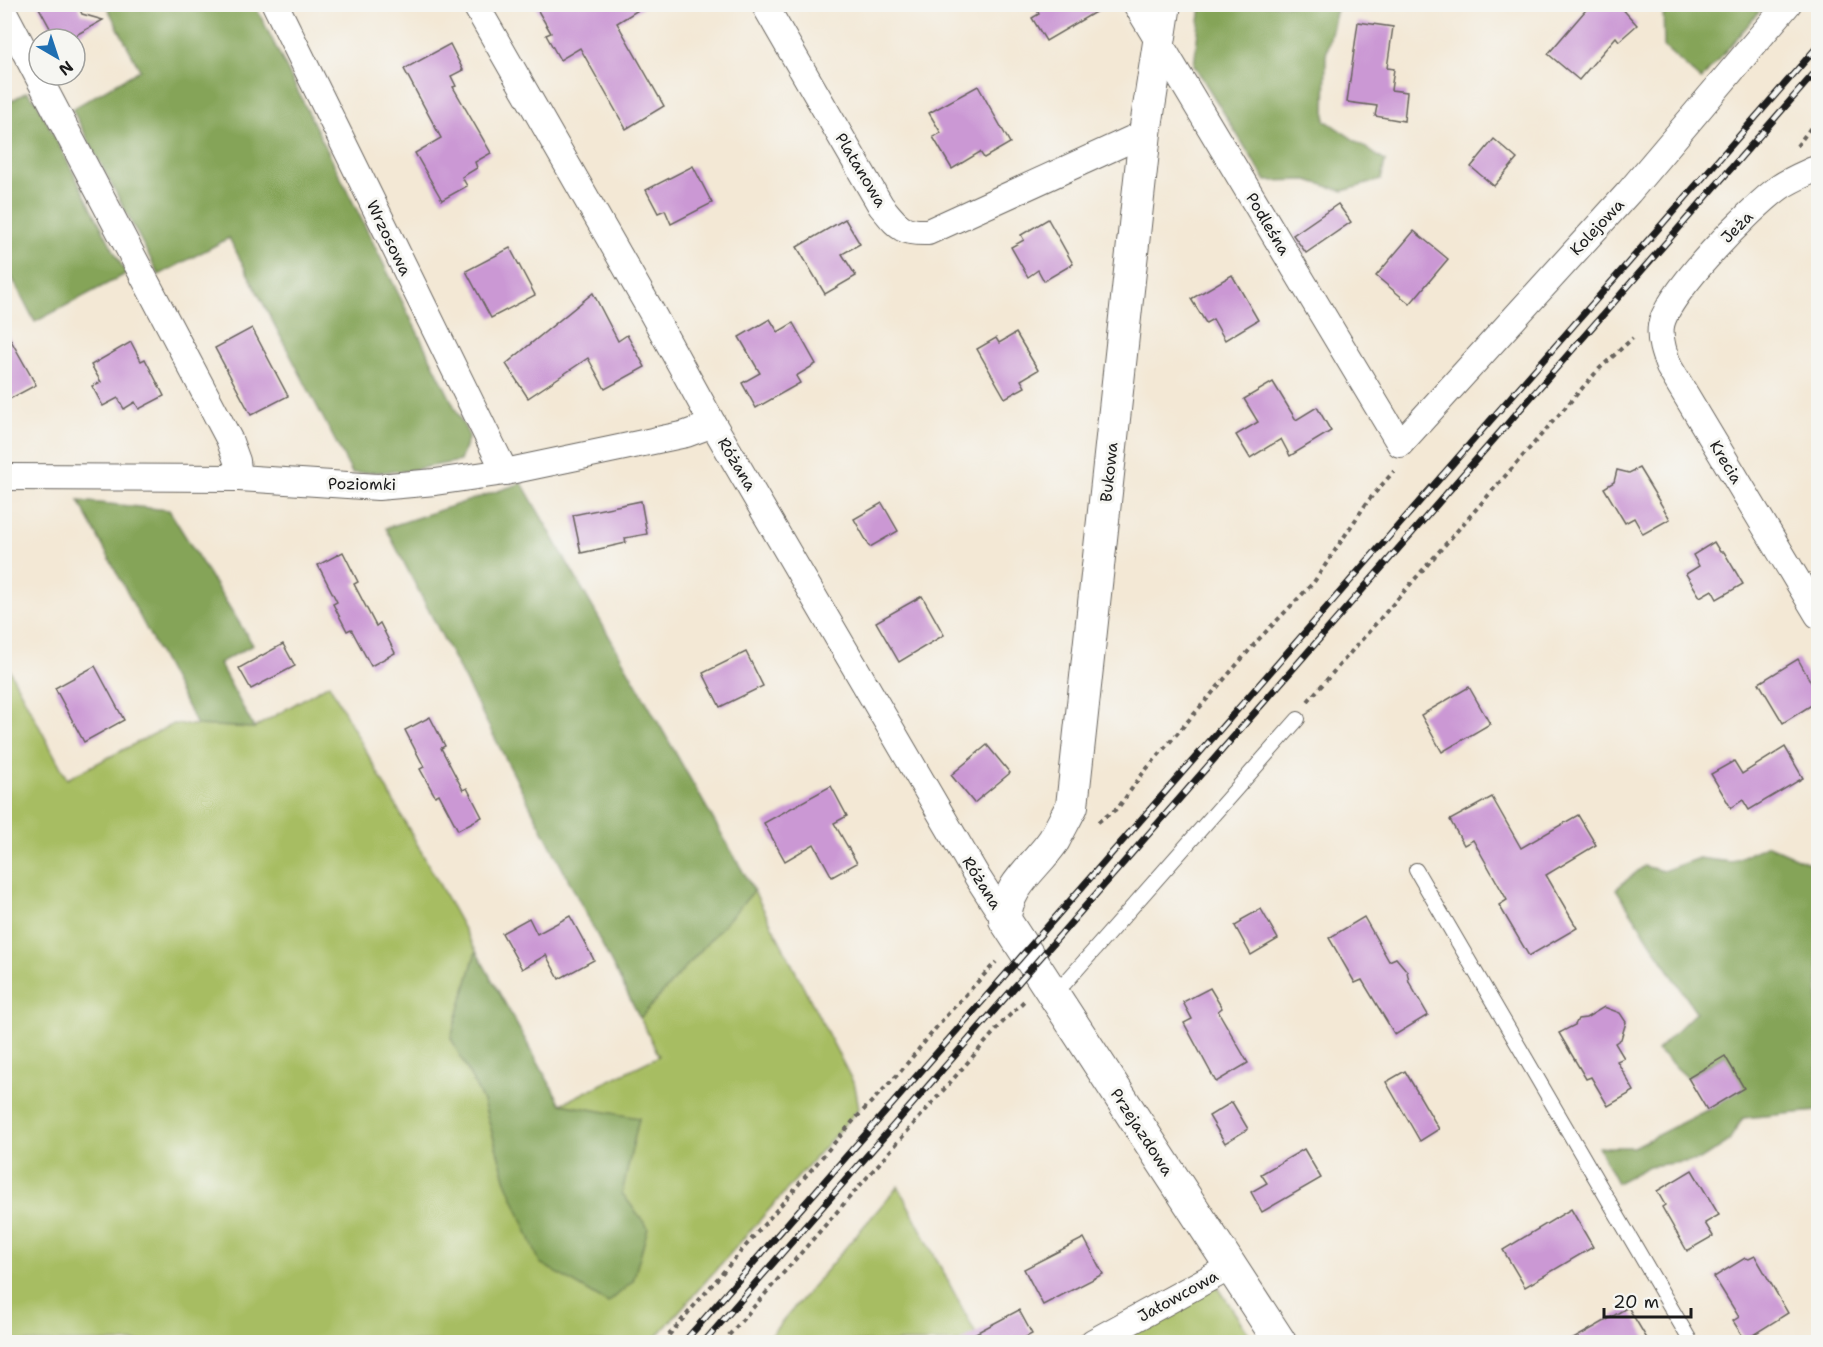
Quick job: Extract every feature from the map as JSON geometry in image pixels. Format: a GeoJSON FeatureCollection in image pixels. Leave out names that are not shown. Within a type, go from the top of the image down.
{"type":"FeatureCollection","features":[{"type":"Feature","properties":{"kind":"street","name":"Wrzosowa"},"geometry":{"type":"LineString","coordinates":[[275,4],[505,472]]}},
{"type":"Feature","properties":{"kind":"street","name":"Różana"},"geometry":{"type":"LineString","coordinates":[[474,4],[651,311],[713,424],[978,878],[1011,929]]}},
{"type":"Feature","properties":{"kind":"street","name":"Platanowa"},"geometry":{"type":"LineString","coordinates":[[764,4],[881,206],[899,227],[912,232],[928,232],[1145,133]]}},
{"type":"Feature","properties":{"kind":"street","name":"Podleśna"},"geometry":{"type":"LineString","coordinates":[[1136,4],[1400,444]]}},
{"type":"Feature","properties":{"kind":"street","name":"Bukowa"},"geometry":{"type":"LineString","coordinates":[[1011,929],[1006,907],[1018,883],[1053,840],[1072,806],[1145,133],[1165,4]]}},
{"type":"Feature","properties":{"kind":"street","name":"Kolejowa"},"geometry":{"type":"LineString","coordinates":[[1400,444],[1636,183],[1776,10]]}},
{"type":"Feature","properties":{"kind":"street"},"geometry":{"type":"LineString","coordinates":[[4,12],[229,439],[237,461],[239,478]]}},
{"type":"Feature","properties":{"kind":"street","name":"Jeża"},"geometry":{"type":"LineString","coordinates":[[1671,303],[1707,257],[1744,218],[1780,187],[1813,170],[1818,170]]}},
{"type":"Feature","properties":{"kind":"street","name":"Krecia"},"geometry":{"type":"LineString","coordinates":[[1671,303],[1664,317],[1660,334],[1662,349],[1669,367],[1818,615]]}},
{"type":"Feature","properties":{"kind":"street","name":"Poziomki"},"geometry":{"type":"LineString","coordinates":[[4,477],[239,478],[378,487],[505,472],[693,432],[713,424]]}},
{"type":"Feature","properties":{"kind":"street","name":"Przejazdowa"},"geometry":{"type":"LineString","coordinates":[[1011,929],[1280,1342]]}},
{"type":"Feature","properties":{"kind":"street","name":"Jałowcowa"},"geometry":{"type":"LineString","coordinates":[[1093,1342],[1230,1267]]}},
{"type":"Feature","properties":{"kind":"lane"},"geometry":{"type":"LineString","coordinates":[[1051,993],[1065,983],[1298,719]]}},
{"type":"Feature","properties":{"kind":"lane"},"geometry":{"type":"LineString","coordinates":[[1416,870],[1691,1342]]}},
{"type":"Feature","properties":{"kind":"path"},"geometry":{"type":"LineString","coordinates":[[1298,719],[1304,706],[1316,692],[1599,369],[1671,303]]}},
{"type":"Feature","properties":{"kind":"path"},"geometry":{"type":"LineString","coordinates":[[1096,824],[1118,808],[1143,772],[1243,657],[1314,582],[1368,501],[1396,469],[1400,444]]}},
{"type":"Feature","properties":{"kind":"path"},"geometry":{"type":"LineString","coordinates":[[663,1342],[854,1120],[901,1071],[1011,929]]}},
{"type":"Feature","properties":{"kind":"path"},"geometry":{"type":"LineString","coordinates":[[723,1342],[1003,1022],[1029,997],[1051,993]]}},
{"type":"Feature","properties":{"kind":"green space"},"geometry":{"type":"Polygon","coordinates":[[[1663,4],[1765,5],[1701,80],[1664,47],[1663,4]]]}},
{"type":"Feature","properties":{"kind":"green space"},"geometry":{"type":"Polygon","coordinates":[[[106,5],[255,5],[469,436],[460,461],[405,471],[352,473],[229,238],[159,275],[72,109],[140,70],[106,5]]]}},
{"type":"Feature","properties":{"kind":"green space"},"geometry":{"type":"Polygon","coordinates":[[[1201,5],[1338,5],[1326,55],[1325,120],[1385,161],[1381,180],[1343,191],[1307,180],[1266,181],[1194,65],[1201,5]]]}},
{"type":"Feature","properties":{"kind":"green space"},"geometry":{"type":"Polygon","coordinates":[[[27,92],[36,101],[126,274],[35,322],[5,264],[5,104],[27,92]]]}},
{"type":"Feature","properties":{"kind":"green space"},"geometry":{"type":"Polygon","coordinates":[[[522,483],[754,891],[640,1018],[386,528],[522,483]]]}},
{"type":"Feature","properties":{"kind":"green space"},"geometry":{"type":"Polygon","coordinates":[[[79,501],[169,510],[253,645],[219,663],[254,728],[197,725],[79,501]]]}},
{"type":"Feature","properties":{"kind":"green space"},"geometry":{"type":"Polygon","coordinates":[[[4,660],[67,779],[173,724],[254,728],[329,684],[476,951],[451,1038],[483,1101],[506,1181],[622,1193],[639,1118],[561,1104],[659,1056],[640,1018],[754,891],[855,1086],[859,1108],[652,1342],[5,1342],[4,660]]]}},
{"type":"Feature","properties":{"kind":"green space"},"geometry":{"type":"Polygon","coordinates":[[[1768,845],[1818,866],[1818,1111],[1743,1118],[1728,1142],[1700,1160],[1649,1166],[1617,1183],[1598,1147],[1634,1147],[1707,1110],[1728,1093],[1725,1056],[1688,1078],[1657,1050],[1696,1012],[1616,889],[1644,866],[1663,871],[1699,858],[1730,862],[1768,845]]]}},
{"type":"Feature","properties":{"kind":"green space"},"geometry":{"type":"Polygon","coordinates":[[[476,951],[561,1104],[639,1118],[622,1193],[648,1228],[633,1281],[608,1303],[540,1263],[506,1181],[483,1101],[451,1038],[476,951]]]}},
{"type":"Feature","properties":{"kind":"green space"},"geometry":{"type":"Polygon","coordinates":[[[898,1186],[980,1342],[765,1342],[898,1186]]]}},
{"type":"Feature","properties":{"kind":"green space"},"geometry":{"type":"Polygon","coordinates":[[[1214,1281],[1254,1342],[1120,1342],[1121,1338],[1214,1281]]]}},
{"type":"Feature","properties":{"kind":"building"},"geometry":{"type":"Polygon","coordinates":[[[37,4],[77,4],[82,14],[103,20],[87,29],[87,27],[49,27],[37,4]]]}},
{"type":"Feature","properties":{"kind":"building"},"geometry":{"type":"Polygon","coordinates":[[[534,4],[648,4],[617,23],[664,106],[626,129],[580,48],[560,60],[546,35],[551,33],[534,4]]]}},
{"type":"Feature","properties":{"kind":"building"},"geometry":{"type":"Polygon","coordinates":[[[1034,4],[1109,4],[1046,41],[1032,18],[1039,14],[1034,4]]]}},
{"type":"Feature","properties":{"kind":"building"},"geometry":{"type":"Polygon","coordinates":[[[1591,4],[1618,4],[1637,25],[1619,41],[1616,37],[1579,80],[1548,54],[1591,4]]]}},
{"type":"Feature","properties":{"kind":"building"},"geometry":{"type":"Polygon","coordinates":[[[1358,22],[1393,27],[1387,68],[1394,69],[1391,90],[1407,92],[1404,121],[1375,116],[1377,106],[1347,102],[1358,22]]]}},
{"type":"Feature","properties":{"kind":"building"},"geometry":{"type":"Polygon","coordinates":[[[450,44],[463,70],[451,76],[456,86],[453,87],[491,153],[475,162],[477,168],[462,177],[467,186],[442,200],[415,153],[441,138],[404,69],[450,44]]]}},
{"type":"Feature","properties":{"kind":"building"},"geometry":{"type":"Polygon","coordinates":[[[978,86],[1010,143],[984,158],[980,152],[952,169],[933,137],[941,133],[929,113],[978,86]]]}},
{"type":"Feature","properties":{"kind":"building"},"geometry":{"type":"Polygon","coordinates":[[[1494,139],[1517,159],[1494,186],[1471,167],[1494,139]]]}},
{"type":"Feature","properties":{"kind":"building"},"geometry":{"type":"Polygon","coordinates":[[[693,166],[712,203],[671,224],[665,210],[658,213],[646,190],[693,166]]]}},
{"type":"Feature","properties":{"kind":"building"},"geometry":{"type":"Polygon","coordinates":[[[1338,204],[1351,222],[1306,253],[1293,235],[1338,204]]]}},
{"type":"Feature","properties":{"kind":"building"},"geometry":{"type":"Polygon","coordinates":[[[845,219],[860,244],[842,254],[856,276],[825,294],[797,247],[845,219]]]}},
{"type":"Feature","properties":{"kind":"building"},"geometry":{"type":"Polygon","coordinates":[[[1048,219],[1073,264],[1044,281],[1038,270],[1028,277],[1011,247],[1024,240],[1021,235],[1048,219]]]}},
{"type":"Feature","properties":{"kind":"building"},"geometry":{"type":"Polygon","coordinates":[[[1414,231],[1448,259],[1410,304],[1376,276],[1414,231]]]}},
{"type":"Feature","properties":{"kind":"building"},"geometry":{"type":"Polygon","coordinates":[[[510,248],[535,295],[491,318],[466,271],[510,248]]]}},
{"type":"Feature","properties":{"kind":"building"},"geometry":{"type":"Polygon","coordinates":[[[1232,275],[1258,320],[1225,340],[1213,319],[1206,323],[1191,299],[1232,275]]]}},
{"type":"Feature","properties":{"kind":"building"},"geometry":{"type":"Polygon","coordinates":[[[593,293],[618,341],[627,335],[645,367],[605,389],[588,358],[528,398],[506,364],[593,293]]]}},
{"type":"Feature","properties":{"kind":"building"},"geometry":{"type":"Polygon","coordinates":[[[770,319],[778,332],[793,323],[816,364],[796,376],[800,383],[756,408],[742,383],[760,373],[739,337],[770,319]]]}},
{"type":"Feature","properties":{"kind":"building"},"geometry":{"type":"Polygon","coordinates":[[[4,328],[36,385],[4,402],[4,328]]]}},
{"type":"Feature","properties":{"kind":"building"},"geometry":{"type":"Polygon","coordinates":[[[252,328],[288,396],[251,415],[215,348],[252,328]]]}},
{"type":"Feature","properties":{"kind":"building"},"geometry":{"type":"Polygon","coordinates":[[[1016,333],[1038,370],[1021,380],[1025,387],[1005,398],[977,349],[996,338],[999,343],[1016,333]]]}},
{"type":"Feature","properties":{"kind":"building"},"geometry":{"type":"Polygon","coordinates":[[[131,342],[141,361],[145,359],[164,396],[139,409],[135,402],[124,409],[118,398],[103,406],[92,386],[101,382],[91,365],[131,342]]]}},
{"type":"Feature","properties":{"kind":"building"},"geometry":{"type":"Polygon","coordinates":[[[1273,382],[1296,420],[1317,407],[1331,431],[1290,456],[1281,439],[1250,458],[1236,435],[1258,422],[1244,399],[1273,382]]]}},
{"type":"Feature","properties":{"kind":"building"},"geometry":{"type":"Polygon","coordinates":[[[1639,468],[1670,519],[1643,534],[1634,518],[1625,523],[1604,488],[1614,482],[1617,470],[1629,473],[1639,468]]]}},
{"type":"Feature","properties":{"kind":"building"},"geometry":{"type":"Polygon","coordinates":[[[641,501],[647,534],[625,538],[626,543],[581,553],[573,515],[641,501]]]}},
{"type":"Feature","properties":{"kind":"building"},"geometry":{"type":"Polygon","coordinates":[[[882,503],[898,531],[870,547],[854,519],[882,503]]]}},
{"type":"Feature","properties":{"kind":"building"},"geometry":{"type":"Polygon","coordinates":[[[1714,542],[1720,552],[1724,552],[1743,584],[1717,599],[1712,590],[1700,597],[1686,574],[1699,566],[1693,555],[1714,542]]]}},
{"type":"Feature","properties":{"kind":"building"},"geometry":{"type":"Polygon","coordinates":[[[343,552],[358,582],[354,584],[376,626],[380,623],[395,653],[371,666],[351,629],[347,631],[333,604],[337,602],[318,565],[343,552]]]}},
{"type":"Feature","properties":{"kind":"building"},"geometry":{"type":"Polygon","coordinates":[[[922,596],[944,635],[899,662],[876,622],[922,596]]]}},
{"type":"Feature","properties":{"kind":"building"},"geometry":{"type":"Polygon","coordinates":[[[283,644],[295,666],[251,689],[239,668],[283,644]]]}},
{"type":"Feature","properties":{"kind":"building"},"geometry":{"type":"Polygon","coordinates":[[[746,652],[763,686],[720,707],[703,673],[746,652]]]}},
{"type":"Feature","properties":{"kind":"building"},"geometry":{"type":"Polygon","coordinates":[[[1798,659],[1818,695],[1818,701],[1783,723],[1759,683],[1798,659]]]}},
{"type":"Feature","properties":{"kind":"building"},"geometry":{"type":"Polygon","coordinates":[[[95,666],[124,720],[84,742],[55,688],[95,666]]]}},
{"type":"Feature","properties":{"kind":"building"},"geometry":{"type":"Polygon","coordinates":[[[1469,687],[1490,724],[1442,752],[1421,715],[1469,687]]]}},
{"type":"Feature","properties":{"kind":"building"},"geometry":{"type":"Polygon","coordinates":[[[430,717],[445,746],[441,748],[463,790],[467,788],[482,817],[458,830],[439,794],[435,796],[420,769],[424,767],[405,730],[430,717]]]}},
{"type":"Feature","properties":{"kind":"building"},"geometry":{"type":"Polygon","coordinates":[[[987,745],[1010,773],[974,803],[951,775],[987,745]]]}},
{"type":"Feature","properties":{"kind":"building"},"geometry":{"type":"Polygon","coordinates":[[[1785,747],[1803,778],[1749,810],[1743,800],[1731,808],[1711,774],[1734,761],[1742,774],[1785,747]]]}},
{"type":"Feature","properties":{"kind":"building"},"geometry":{"type":"Polygon","coordinates":[[[831,786],[847,816],[834,823],[857,863],[832,877],[814,844],[785,861],[764,823],[831,786]]]}},
{"type":"Feature","properties":{"kind":"building"},"geometry":{"type":"Polygon","coordinates":[[[1492,797],[1521,848],[1578,815],[1596,845],[1546,875],[1577,928],[1529,956],[1499,905],[1507,900],[1473,840],[1464,845],[1450,820],[1492,797]]]}},
{"type":"Feature","properties":{"kind":"building"},"geometry":{"type":"Polygon","coordinates":[[[1261,909],[1278,939],[1251,955],[1235,926],[1261,909]]]}},
{"type":"Feature","properties":{"kind":"building"},"geometry":{"type":"Polygon","coordinates":[[[570,916],[594,960],[559,979],[546,955],[522,969],[502,933],[529,918],[537,934],[570,916]]]}},
{"type":"Feature","properties":{"kind":"building"},"geometry":{"type":"Polygon","coordinates":[[[1364,917],[1389,961],[1396,958],[1407,971],[1409,982],[1428,1015],[1395,1035],[1362,980],[1355,983],[1329,938],[1364,917]]]}},
{"type":"Feature","properties":{"kind":"building"},"geometry":{"type":"Polygon","coordinates":[[[1210,988],[1222,1008],[1218,1011],[1248,1063],[1216,1082],[1184,1023],[1192,1019],[1183,1002],[1210,988]]]}},
{"type":"Feature","properties":{"kind":"building"},"geometry":{"type":"Polygon","coordinates":[[[1604,1007],[1620,1013],[1626,1022],[1621,1039],[1615,1043],[1624,1058],[1617,1061],[1634,1091],[1608,1106],[1591,1077],[1586,1079],[1559,1033],[1575,1025],[1578,1019],[1586,1018],[1604,1007]]]}},
{"type":"Feature","properties":{"kind":"building"},"geometry":{"type":"Polygon","coordinates":[[[1725,1056],[1744,1088],[1707,1110],[1688,1078],[1725,1056]]]}},
{"type":"Feature","properties":{"kind":"building"},"geometry":{"type":"Polygon","coordinates":[[[1405,1071],[1439,1129],[1420,1141],[1386,1082],[1405,1071]]]}},
{"type":"Feature","properties":{"kind":"building"},"geometry":{"type":"Polygon","coordinates":[[[1232,1102],[1248,1129],[1225,1143],[1209,1116],[1232,1102]]]}},
{"type":"Feature","properties":{"kind":"building"},"geometry":{"type":"Polygon","coordinates":[[[1304,1149],[1321,1178],[1262,1212],[1251,1192],[1267,1183],[1261,1174],[1304,1149]]]}},
{"type":"Feature","properties":{"kind":"building"},"geometry":{"type":"Polygon","coordinates":[[[1692,1170],[1719,1215],[1705,1223],[1713,1236],[1687,1251],[1662,1207],[1665,1205],[1657,1191],[1692,1170]]]}},
{"type":"Feature","properties":{"kind":"building"},"geometry":{"type":"Polygon","coordinates":[[[1571,1209],[1593,1247],[1525,1287],[1503,1250],[1571,1209]]]}},
{"type":"Feature","properties":{"kind":"building"},"geometry":{"type":"Polygon","coordinates":[[[1084,1238],[1103,1274],[1043,1305],[1024,1269],[1084,1238]]]}},
{"type":"Feature","properties":{"kind":"building"},"geometry":{"type":"Polygon","coordinates":[[[1755,1256],[1788,1313],[1745,1340],[1733,1321],[1739,1317],[1714,1277],[1745,1258],[1755,1256]]]}},
{"type":"Feature","properties":{"kind":"building"},"geometry":{"type":"Polygon","coordinates":[[[1628,1307],[1649,1342],[1568,1342],[1605,1321],[1628,1307]]]}},
{"type":"Feature","properties":{"kind":"building"},"geometry":{"type":"Polygon","coordinates":[[[1019,1310],[1032,1334],[1016,1342],[959,1342],[1019,1310]]]}},
{"type":"Feature","properties":{"kind":"railway"},"geometry":{"type":"LineString","coordinates":[[684,1342],[1818,46]]}},
{"type":"Feature","properties":{"kind":"railway"},"geometry":{"type":"LineString","coordinates":[[704,1342],[1818,69]]}}]}
